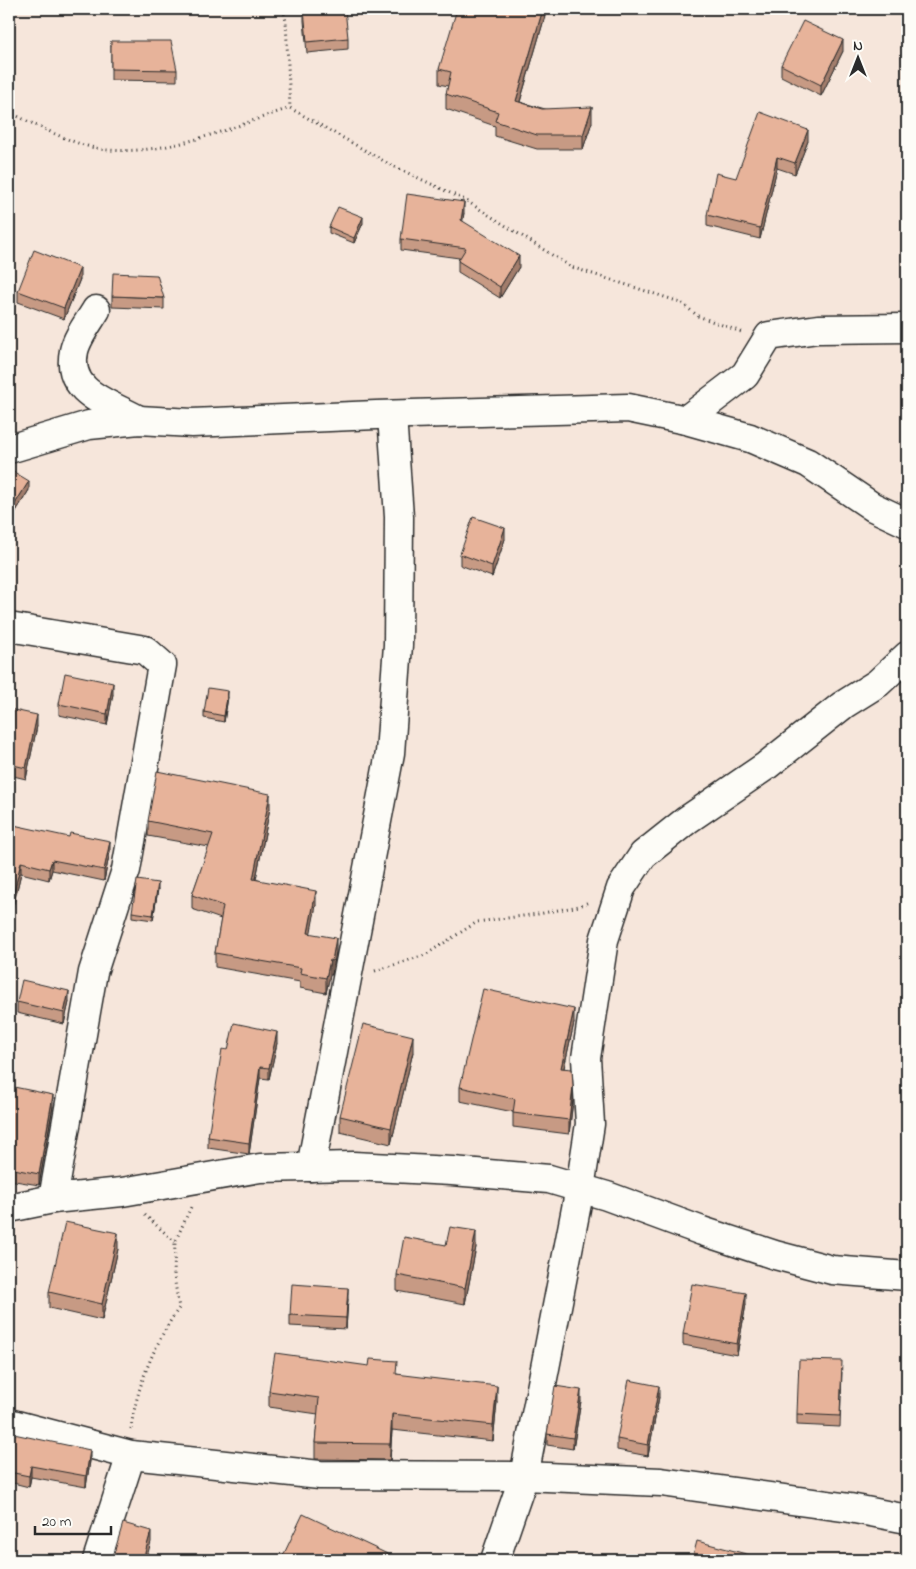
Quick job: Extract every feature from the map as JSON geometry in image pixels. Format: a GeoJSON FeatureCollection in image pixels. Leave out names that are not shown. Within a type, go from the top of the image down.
{"type":"FeatureCollection","features":[{"type":"Feature","properties":{"kind":"street"},"geometry":{"type":"LineString","coordinates":[[96,310],[74,350],[74,377],[82,389],[139,420]]}},
{"type":"Feature","properties":{"kind":"street"},"geometry":{"type":"LineString","coordinates":[[686,420],[745,376],[769,336],[818,329],[907,328]]}},
{"type":"Feature","properties":{"kind":"street"},"geometry":{"type":"LineString","coordinates":[[9,449],[89,425],[139,420],[192,423],[392,414],[628,408],[686,420],[750,438],[808,462],[873,507],[907,523]]}},
{"type":"Feature","properties":{"kind":"street"},"geometry":{"type":"LineString","coordinates":[[311,1167],[345,997],[360,902],[390,753],[398,645],[399,517],[392,414]]}},
{"type":"Feature","properties":{"kind":"street"},"geometry":{"type":"LineString","coordinates":[[9,627],[145,650],[162,665],[126,870],[93,972],[53,1200]]}},
{"type":"Feature","properties":{"kind":"street"},"geometry":{"type":"LineString","coordinates":[[495,1560],[524,1476],[580,1188],[590,1124],[586,1058],[604,940],[621,888],[642,856],[687,820],[766,766],[843,705],[878,683],[907,656]]}},
{"type":"Feature","properties":{"kind":"street"},"geometry":{"type":"LineString","coordinates":[[9,1208],[53,1200],[122,1192],[260,1168],[353,1166],[549,1179],[775,1255],[832,1270],[907,1276]]}},
{"type":"Feature","properties":{"kind":"street"},"geometry":{"type":"LineString","coordinates":[[9,1423],[131,1455],[320,1475],[524,1476],[661,1482],[850,1508],[907,1519]]}},
{"type":"Feature","properties":{"kind":"street"},"geometry":{"type":"LineString","coordinates":[[97,1560],[131,1455]]}},
{"type":"Feature","properties":{"kind":"path"},"geometry":{"type":"LineString","coordinates":[[283,9],[286,21],[290,108]]}},
{"type":"Feature","properties":{"kind":"path"},"geometry":{"type":"LineString","coordinates":[[9,112],[57,136],[107,150],[168,148],[290,108],[391,165],[465,200],[571,267],[680,302],[698,316],[735,331],[769,336]]}},
{"type":"Feature","properties":{"kind":"path"},"geometry":{"type":"LineString","coordinates":[[345,997],[362,976],[425,955],[477,922],[579,906],[621,888]]}},
{"type":"Feature","properties":{"kind":"path"},"geometry":{"type":"LineString","coordinates":[[122,1192],[175,1242]]}},
{"type":"Feature","properties":{"kind":"path"},"geometry":{"type":"LineString","coordinates":[[131,1455],[131,1427],[140,1392],[168,1323],[179,1308],[174,1276],[175,1242],[192,1205]]}},
{"type":"Feature","properties":{"kind":"building"},"geometry":{"type":"Polygon","coordinates":[[[345,9],[348,38],[307,42],[304,10],[345,9]]]}},
{"type":"Feature","properties":{"kind":"building"},"geometry":{"type":"Polygon","coordinates":[[[457,9],[543,9],[516,101],[542,109],[592,107],[583,135],[537,135],[495,121],[498,112],[446,94],[451,72],[439,69],[457,9]]]}},
{"type":"Feature","properties":{"kind":"building"},"geometry":{"type":"Polygon","coordinates":[[[803,21],[843,40],[821,85],[781,65],[803,21]]]}},
{"type":"Feature","properties":{"kind":"building"},"geometry":{"type":"Polygon","coordinates":[[[111,41],[171,41],[177,70],[111,69],[111,41]]]}},
{"type":"Feature","properties":{"kind":"building"},"geometry":{"type":"Polygon","coordinates":[[[760,112],[808,130],[795,163],[777,157],[760,228],[707,215],[716,173],[736,178],[760,112]]]}},
{"type":"Feature","properties":{"kind":"building"},"geometry":{"type":"Polygon","coordinates":[[[407,194],[464,202],[461,220],[519,256],[500,287],[458,261],[466,248],[401,239],[407,194]]]}},
{"type":"Feature","properties":{"kind":"building"},"geometry":{"type":"Polygon","coordinates":[[[338,207],[363,217],[354,238],[329,227],[338,207]]]}},
{"type":"Feature","properties":{"kind":"building"},"geometry":{"type":"Polygon","coordinates":[[[34,250],[80,268],[64,308],[18,291],[34,250]]]}},
{"type":"Feature","properties":{"kind":"building"},"geometry":{"type":"Polygon","coordinates":[[[113,273],[157,275],[164,298],[112,296],[113,273]]]}},
{"type":"Feature","properties":{"kind":"building"},"geometry":{"type":"Polygon","coordinates":[[[9,469],[29,481],[13,507],[9,504],[9,469]]]}},
{"type":"Feature","properties":{"kind":"building"},"geometry":{"type":"Polygon","coordinates":[[[473,517],[505,528],[492,566],[460,554],[473,517]]]}},
{"type":"Feature","properties":{"kind":"building"},"geometry":{"type":"Polygon","coordinates":[[[65,673],[113,683],[107,714],[59,704],[65,673]]]}},
{"type":"Feature","properties":{"kind":"building"},"geometry":{"type":"Polygon","coordinates":[[[208,688],[228,691],[224,716],[204,712],[208,688]]]}},
{"type":"Feature","properties":{"kind":"building"},"geometry":{"type":"Polygon","coordinates":[[[9,709],[37,715],[26,768],[9,764],[9,709]]]}},
{"type":"Feature","properties":{"kind":"building"},"geometry":{"type":"Polygon","coordinates":[[[157,771],[270,794],[253,879],[316,891],[308,933],[336,938],[332,961],[330,960],[326,978],[300,973],[301,968],[215,953],[223,906],[192,895],[213,834],[148,821],[157,771]]]}},
{"type":"Feature","properties":{"kind":"building"},"geometry":{"type":"Polygon","coordinates":[[[9,824],[69,837],[70,833],[110,841],[104,870],[52,860],[49,869],[21,862],[11,905],[9,904],[9,824]]]}},
{"type":"Feature","properties":{"kind":"building"},"geometry":{"type":"Polygon","coordinates":[[[137,880],[158,883],[153,915],[132,912],[137,880]]]}},
{"type":"Feature","properties":{"kind":"building"},"geometry":{"type":"Polygon","coordinates":[[[22,980],[69,991],[64,1013],[17,1002],[22,980]]]}},
{"type":"Feature","properties":{"kind":"building"},"geometry":{"type":"Polygon","coordinates":[[[483,989],[574,1009],[561,1068],[572,1069],[573,1086],[569,1120],[513,1113],[515,1099],[460,1087],[483,989]]]}},
{"type":"Feature","properties":{"kind":"building"},"geometry":{"type":"Polygon","coordinates":[[[234,1023],[277,1032],[269,1068],[260,1067],[249,1143],[208,1137],[222,1049],[228,1050],[234,1023]]]}},
{"type":"Feature","properties":{"kind":"building"},"geometry":{"type":"Polygon","coordinates":[[[363,1024],[413,1036],[391,1128],[340,1116],[363,1024]]]}},
{"type":"Feature","properties":{"kind":"building"},"geometry":{"type":"Polygon","coordinates":[[[9,1086],[53,1095],[39,1174],[9,1168],[9,1086]]]}},
{"type":"Feature","properties":{"kind":"building"},"geometry":{"type":"Polygon","coordinates":[[[65,1222],[118,1233],[102,1304],[49,1292],[65,1222]]]}},
{"type":"Feature","properties":{"kind":"building"},"geometry":{"type":"Polygon","coordinates":[[[450,1227],[476,1231],[465,1288],[397,1275],[404,1237],[446,1245],[450,1227]]]}},
{"type":"Feature","properties":{"kind":"building"},"geometry":{"type":"Polygon","coordinates":[[[292,1284],[348,1288],[346,1318],[290,1315],[292,1284]]]}},
{"type":"Feature","properties":{"kind":"building"},"geometry":{"type":"Polygon","coordinates":[[[692,1284],[746,1293],[737,1344],[683,1334],[692,1284]]]}},
{"type":"Feature","properties":{"kind":"building"},"geometry":{"type":"Polygon","coordinates":[[[275,1353],[369,1366],[370,1359],[397,1361],[396,1374],[497,1386],[493,1425],[392,1414],[390,1444],[315,1443],[319,1398],[269,1391],[275,1353]]]}},
{"type":"Feature","properties":{"kind":"building"},"geometry":{"type":"Polygon","coordinates":[[[799,1360],[842,1361],[840,1416],[797,1414],[799,1360]]]}},
{"type":"Feature","properties":{"kind":"building"},"geometry":{"type":"Polygon","coordinates":[[[629,1380],[659,1386],[648,1445],[617,1439],[629,1380]]]}},
{"type":"Feature","properties":{"kind":"building"},"geometry":{"type":"Polygon","coordinates":[[[555,1386],[581,1390],[573,1438],[547,1434],[555,1386]]]}},
{"type":"Feature","properties":{"kind":"building"},"geometry":{"type":"Polygon","coordinates":[[[9,1433],[90,1450],[86,1476],[31,1466],[29,1476],[9,1472],[9,1433]]]}},
{"type":"Feature","properties":{"kind":"building"},"geometry":{"type":"Polygon","coordinates":[[[303,1514],[400,1560],[281,1560],[303,1514]]]}},
{"type":"Feature","properties":{"kind":"building"},"geometry":{"type":"Polygon","coordinates":[[[123,1523],[151,1531],[143,1560],[112,1560],[123,1523]]]}},
{"type":"Feature","properties":{"kind":"building"},"geometry":{"type":"Polygon","coordinates":[[[697,1541],[750,1555],[748,1560],[692,1560],[697,1541]]]}}]}
